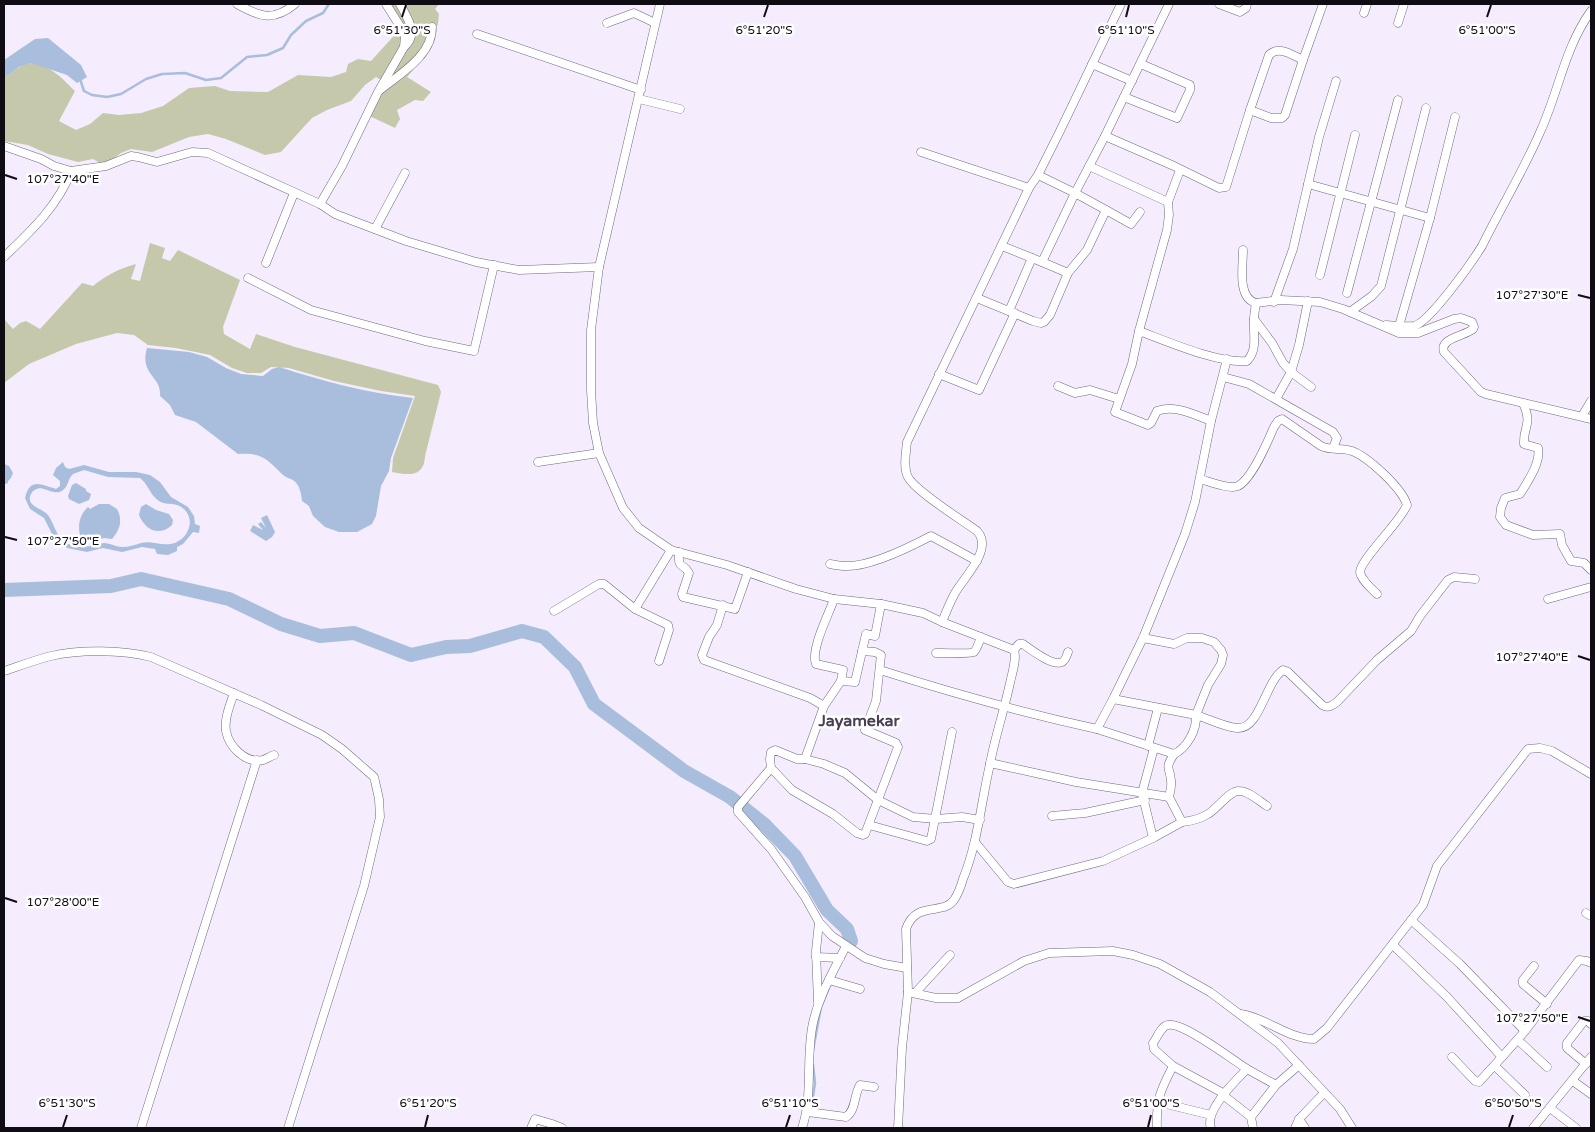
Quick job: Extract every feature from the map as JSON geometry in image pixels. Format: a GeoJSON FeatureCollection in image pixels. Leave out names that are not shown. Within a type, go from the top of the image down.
{"type":"FeatureCollection","features":[{"type":"Feature","properties":{"kind":"street"},"geometry":{"type":"LineString","coordinates":[[237,4],[253,13],[269,17],[281,13],[295,4]]}},
{"type":"Feature","properties":{"kind":"street"},"geometry":{"type":"LineString","coordinates":[[386,4],[403,31],[405,37],[404,47]]}},
{"type":"Feature","properties":{"kind":"street"},"geometry":{"type":"LineString","coordinates":[[320,204],[342,166],[378,92],[404,47],[411,41],[412,29],[400,4]]}},
{"type":"Feature","properties":{"kind":"street"},"geometry":{"type":"LineString","coordinates":[[660,4],[599,267],[591,330],[593,423],[599,454],[623,508],[639,528],[675,551],[727,565],[796,589],[834,599],[881,604],[923,612],[942,622],[1014,650]]}},
{"type":"Feature","properties":{"kind":"street"},"geometry":{"type":"LineString","coordinates":[[942,622],[954,594],[977,561],[982,545],[980,535],[924,493],[907,475],[907,442],[1029,188],[1038,175],[1122,4]]}},
{"type":"Feature","properties":{"kind":"street"},"geometry":{"type":"LineString","coordinates":[[1042,262],[1169,4]]}},
{"type":"Feature","properties":{"kind":"street"},"geometry":{"type":"LineString","coordinates":[[1219,4],[1240,12],[1246,8],[1247,4]]}},
{"type":"Feature","properties":{"kind":"street"},"geometry":{"type":"LineString","coordinates":[[1250,110],[1271,118],[1282,118],[1285,115],[1323,4]]}},
{"type":"Feature","properties":{"kind":"street"},"geometry":{"type":"LineString","coordinates":[[1364,13],[1367,4]]}},
{"type":"Feature","properties":{"kind":"street"},"geometry":{"type":"LineString","coordinates":[[1398,24],[1404,4]]}},
{"type":"Feature","properties":{"kind":"street"},"geometry":{"type":"LineString","coordinates":[[1382,325],[1414,326],[1418,324],[1434,309],[1471,264],[1541,131],[1569,49],[1577,32],[1591,11]]}},
{"type":"Feature","properties":{"kind":"street"},"geometry":{"type":"LineString","coordinates":[[607,23],[634,13],[655,23]]}},
{"type":"Feature","properties":{"kind":"street"},"geometry":{"type":"LineString","coordinates":[[378,92],[423,54],[430,44],[432,27]]}},
{"type":"Feature","properties":{"kind":"street"},"geometry":{"type":"LineString","coordinates":[[477,34],[641,90]]}},
{"type":"Feature","properties":{"kind":"street"},"geometry":{"type":"LineString","coordinates":[[1105,136],[1219,188],[1226,187],[1269,55],[1272,52],[1281,50],[1303,60]]}},
{"type":"Feature","properties":{"kind":"street"},"geometry":{"type":"LineString","coordinates":[[1092,64],[1132,81]]}},
{"type":"Feature","properties":{"kind":"street"},"geometry":{"type":"LineString","coordinates":[[1124,97],[1177,118],[1190,90],[1190,85],[1141,64]]}},
{"type":"Feature","properties":{"kind":"street"},"geometry":{"type":"LineString","coordinates":[[1274,302],[1293,249],[1319,137],[1336,81]]}},
{"type":"Feature","properties":{"kind":"street"},"geometry":{"type":"LineString","coordinates":[[639,100],[680,109]]}},
{"type":"Feature","properties":{"kind":"street"},"geometry":{"type":"LineString","coordinates":[[1347,293],[1398,100]]}},
{"type":"Feature","properties":{"kind":"street"},"geometry":{"type":"LineString","coordinates":[[1350,312],[1372,296],[1381,286],[1426,108]]}},
{"type":"Feature","properties":{"kind":"street"},"geometry":{"type":"LineString","coordinates":[[1399,326],[1430,218],[1455,117]]}},
{"type":"Feature","properties":{"kind":"street"},"geometry":{"type":"LineString","coordinates":[[1320,275],[1355,135]]}},
{"type":"Feature","properties":{"kind":"street"},"geometry":{"type":"LineString","coordinates":[[4,146],[41,159],[54,166],[71,170],[106,166],[131,156],[157,162],[192,152],[203,152],[220,157],[320,204],[335,214],[406,241],[476,262],[519,270],[599,267]]}},
{"type":"Feature","properties":{"kind":"street"},"geometry":{"type":"LineString","coordinates":[[921,152],[1029,188]]}},
{"type":"Feature","properties":{"kind":"street"},"geometry":{"type":"LineString","coordinates":[[1089,166],[1168,202]]}},
{"type":"Feature","properties":{"kind":"street"},"geometry":{"type":"LineString","coordinates":[[4,257],[25,238],[45,214],[66,184],[71,170]]}},
{"type":"Feature","properties":{"kind":"street"},"geometry":{"type":"LineString","coordinates":[[1180,170],[1168,202],[1167,230],[1139,331],[1132,364],[1115,413],[1148,425],[1157,411],[1164,408],[1193,414],[1212,421]]}},
{"type":"Feature","properties":{"kind":"street"},"geometry":{"type":"LineString","coordinates":[[375,230],[405,173]]}},
{"type":"Feature","properties":{"kind":"street"},"geometry":{"type":"LineString","coordinates":[[1038,175],[1076,193],[1125,222],[1131,224],[1140,212]]}},
{"type":"Feature","properties":{"kind":"street"},"geometry":{"type":"LineString","coordinates":[[1308,184],[1341,195],[1430,218]]}},
{"type":"Feature","properties":{"kind":"street"},"geometry":{"type":"LineString","coordinates":[[266,263],[294,193]]}},
{"type":"Feature","properties":{"kind":"street"},"geometry":{"type":"LineString","coordinates":[[977,298],[1041,323],[1044,322],[1054,308],[1068,273],[1087,250],[1106,210]]}},
{"type":"Feature","properties":{"kind":"street"},"geometry":{"type":"LineString","coordinates":[[1002,246],[1068,273]]}},
{"type":"Feature","properties":{"kind":"street"},"geometry":{"type":"LineString","coordinates":[[1243,250],[1242,278],[1246,294],[1249,299],[1256,303],[1281,300],[1320,302],[1350,312],[1399,333],[1407,334],[1418,333],[1461,318],[1472,322],[1473,330],[1451,339],[1442,348],[1481,392],[1591,419]]}},
{"type":"Feature","properties":{"kind":"street"},"geometry":{"type":"LineString","coordinates":[[939,374],[979,390],[1012,312],[1032,258]]}},
{"type":"Feature","properties":{"kind":"street"},"geometry":{"type":"LineString","coordinates":[[248,278],[312,310],[426,341],[474,350],[494,265]]}},
{"type":"Feature","properties":{"kind":"street"},"geometry":{"type":"LineString","coordinates":[[1276,399],[1291,372],[1308,301]]}},
{"type":"Feature","properties":{"kind":"street"},"geometry":{"type":"LineString","coordinates":[[1139,331],[1192,351],[1226,359],[1247,361],[1254,348],[1256,303]]}},
{"type":"Feature","properties":{"kind":"street"},"geometry":{"type":"LineString","coordinates":[[1254,319],[1272,343],[1283,363],[1291,372],[1311,387]]}},
{"type":"Feature","properties":{"kind":"street"},"geometry":{"type":"LineString","coordinates":[[1097,729],[1114,700],[1143,638],[1185,534],[1200,479],[1226,359]]}},
{"type":"Feature","properties":{"kind":"street"},"geometry":{"type":"LineString","coordinates":[[1223,377],[1250,384],[1334,432],[1337,438],[1333,448]]}},
{"type":"Feature","properties":{"kind":"street"},"geometry":{"type":"LineString","coordinates":[[1058,386],[1075,394],[1090,390],[1119,399]]}},
{"type":"Feature","properties":{"kind":"street"},"geometry":{"type":"LineString","coordinates":[[1582,416],[1591,401]]}},
{"type":"Feature","properties":{"kind":"street"},"geometry":{"type":"LineString","coordinates":[[1523,403],[1528,415],[1524,444],[1538,448],[1539,454],[1532,475],[1520,494],[1505,498],[1500,517],[1506,525],[1533,535],[1560,534],[1562,545],[1571,560],[1573,562],[1580,561],[1591,570]]}},
{"type":"Feature","properties":{"kind":"street"},"geometry":{"type":"LineString","coordinates":[[1200,479],[1232,487],[1238,486],[1252,470],[1274,426],[1280,420],[1285,420],[1321,446],[1328,449],[1340,448],[1354,452],[1366,459],[1407,502],[1406,508],[1362,565],[1362,577],[1377,594]]}},
{"type":"Feature","properties":{"kind":"street"},"geometry":{"type":"LineString","coordinates":[[538,462],[599,454]]}},
{"type":"Feature","properties":{"kind":"street"},"geometry":{"type":"LineString","coordinates":[[830,564],[847,567],[870,561],[902,551],[931,536],[977,561]]}},
{"type":"Feature","properties":{"kind":"street"},"geometry":{"type":"LineString","coordinates":[[675,551],[680,566],[689,572],[683,596],[735,609],[748,572]]}},
{"type":"Feature","properties":{"kind":"street"},"geometry":{"type":"LineString","coordinates":[[635,609],[675,551]]}},
{"type":"Feature","properties":{"kind":"street"},"geometry":{"type":"LineString","coordinates":[[1114,700],[1196,715],[1238,728],[1248,726],[1272,682],[1283,670],[1288,672],[1316,697],[1322,705],[1332,706],[1377,660],[1414,628],[1420,616],[1448,580],[1454,577],[1475,579]]}},
{"type":"Feature","properties":{"kind":"street"},"geometry":{"type":"LineString","coordinates":[[554,611],[599,584],[608,587],[635,609],[668,625],[669,630],[658,662]]}},
{"type":"Feature","properties":{"kind":"street"},"geometry":{"type":"LineString","coordinates":[[1548,600],[1591,587]]}},
{"type":"Feature","properties":{"kind":"street"},"geometry":{"type":"LineString","coordinates":[[805,759],[824,706],[841,681],[842,670],[816,664],[814,658],[834,599]]}},
{"type":"Feature","properties":{"kind":"street"},"geometry":{"type":"LineString","coordinates":[[841,681],[855,682],[866,634],[875,636],[881,604]]}},
{"type":"Feature","properties":{"kind":"street"},"geometry":{"type":"LineString","coordinates":[[723,605],[717,625],[709,637],[702,655],[704,660],[810,698],[824,706]]}},
{"type":"Feature","properties":{"kind":"street"},"geometry":{"type":"LineString","coordinates":[[936,653],[970,654],[975,651],[981,637]]}},
{"type":"Feature","properties":{"kind":"street"},"geometry":{"type":"LineString","coordinates":[[1143,638],[1174,644],[1187,638],[1202,638],[1214,642],[1223,655],[1221,664],[1208,685],[1196,715],[1195,727],[1191,736],[1169,762],[1168,769],[1171,780],[1169,797],[1182,822]]}},
{"type":"Feature","properties":{"kind":"street"},"geometry":{"type":"LineString","coordinates":[[898,1128],[902,1048],[912,993],[908,968],[906,929],[908,922],[921,911],[951,904],[970,863],[990,763],[1005,707],[1014,663],[1014,650],[1019,644],[1023,644],[1052,662],[1061,663],[1068,652]]}},
{"type":"Feature","properties":{"kind":"street"},"geometry":{"type":"LineString","coordinates":[[862,651],[879,653],[881,656],[876,701],[865,730],[896,743],[898,747],[878,800],[865,834],[858,833],[832,814],[792,790],[771,768],[770,759],[773,751],[797,759],[824,764],[845,773],[878,800],[913,817],[936,819],[962,817],[980,820]]}},
{"type":"Feature","properties":{"kind":"street"},"geometry":{"type":"LineString","coordinates":[[4,671],[62,654],[127,652],[151,657],[234,693],[322,735],[342,749],[374,777],[379,799],[380,817],[364,886],[288,1128]]}},
{"type":"Feature","properties":{"kind":"street"},"geometry":{"type":"LineString","coordinates":[[880,670],[1005,707],[1097,729],[1174,754]]}},
{"type":"Feature","properties":{"kind":"street"},"geometry":{"type":"LineString","coordinates":[[234,693],[228,714],[226,732],[234,748],[245,756],[257,760],[264,760],[274,754]]}},
{"type":"Feature","properties":{"kind":"street"},"geometry":{"type":"LineString","coordinates":[[1153,838],[1144,796],[1158,708]]}},
{"type":"Feature","properties":{"kind":"street"},"geometry":{"type":"LineString","coordinates":[[868,826],[927,841],[931,839],[952,732]]}},
{"type":"Feature","properties":{"kind":"street"},"geometry":{"type":"LineString","coordinates":[[1239,1014],[1253,1016],[1303,1039],[1314,1039],[1327,1028],[1423,905],[1437,866],[1528,749],[1552,750],[1591,774]]}},
{"type":"Feature","properties":{"kind":"street"},"geometry":{"type":"LineString","coordinates":[[141,1128],[257,760]]}},
{"type":"Feature","properties":{"kind":"street"},"geometry":{"type":"LineString","coordinates":[[990,763],[1076,782],[1123,788],[1144,796],[1169,797]]}},
{"type":"Feature","properties":{"kind":"street"},"geometry":{"type":"LineString","coordinates":[[771,768],[738,807],[738,812],[771,849],[805,897],[819,922],[832,936],[865,958],[884,964],[908,968]]}},
{"type":"Feature","properties":{"kind":"street"},"geometry":{"type":"LineString","coordinates":[[1123,788],[1124,804]]}},
{"type":"Feature","properties":{"kind":"street"},"geometry":{"type":"LineString","coordinates":[[975,842],[1008,882],[1014,884],[1103,861],[1153,838],[1182,822],[1192,821],[1210,813],[1233,792],[1246,793],[1267,806]]}},
{"type":"Feature","properties":{"kind":"street"},"geometry":{"type":"LineString","coordinates":[[1052,816],[1085,813],[1124,804],[1144,796]]}},
{"type":"Feature","properties":{"kind":"street"},"geometry":{"type":"LineString","coordinates":[[1411,920],[1460,964],[1525,1031]]}},
{"type":"Feature","properties":{"kind":"street"},"geometry":{"type":"LineString","coordinates":[[818,1004],[816,957],[819,922]]}},
{"type":"Feature","properties":{"kind":"street"},"geometry":{"type":"LineString","coordinates":[[1393,945],[1447,996],[1502,1057]]}},
{"type":"Feature","properties":{"kind":"street"},"geometry":{"type":"LineString","coordinates":[[802,1128],[808,1112],[810,1087],[809,1050],[812,1027],[818,1004],[846,946]]}},
{"type":"Feature","properties":{"kind":"street"},"geometry":{"type":"LineString","coordinates":[[912,993],[936,998],[958,998],[1024,961],[1049,953],[1113,951],[1133,955],[1160,964],[1210,992],[1278,1043],[1340,1109],[1352,1128]]}},
{"type":"Feature","properties":{"kind":"street"},"geometry":{"type":"LineString","coordinates":[[912,993],[950,955]]}},
{"type":"Feature","properties":{"kind":"street"},"geometry":{"type":"LineString","coordinates":[[816,957],[840,958]]}},
{"type":"Feature","properties":{"kind":"street"},"geometry":{"type":"LineString","coordinates":[[1452,1057],[1475,1081],[1479,1082],[1496,1066],[1518,1040],[1579,960],[1591,963]]}},
{"type":"Feature","properties":{"kind":"street"},"geometry":{"type":"LineString","coordinates":[[1534,966],[1523,980],[1523,984],[1547,1004]]}},
{"type":"Feature","properties":{"kind":"street"},"geometry":{"type":"LineString","coordinates":[[829,980],[860,989]]}},
{"type":"Feature","properties":{"kind":"street"},"geometry":{"type":"LineString","coordinates":[[1586,1064],[1567,1048],[1567,1043],[1584,1021],[1591,1024]]}},
{"type":"Feature","properties":{"kind":"street"},"geometry":{"type":"LineString","coordinates":[[1253,1128],[1251,1117],[1224,1095],[1173,1066],[1152,1046],[1163,1028],[1168,1024],[1174,1025],[1195,1033],[1246,1069],[1276,1085]]}},
{"type":"Feature","properties":{"kind":"street"},"geometry":{"type":"LineString","coordinates":[[1518,1040],[1547,1067]]}},
{"type":"Feature","properties":{"kind":"street"},"geometry":{"type":"LineString","coordinates":[[1533,1128],[1591,1057]]}},
{"type":"Feature","properties":{"kind":"street"},"geometry":{"type":"LineString","coordinates":[[1251,1117],[1276,1085],[1299,1064]]}},
{"type":"Feature","properties":{"kind":"street"},"geometry":{"type":"LineString","coordinates":[[1157,1128],[1160,1091],[1173,1066]]}},
{"type":"Feature","properties":{"kind":"street"},"geometry":{"type":"LineString","coordinates":[[1496,1066],[1525,1095]]}},
{"type":"Feature","properties":{"kind":"street"},"geometry":{"type":"LineString","coordinates":[[1211,1128],[1211,1115],[1224,1095],[1246,1069]]}},
{"type":"Feature","properties":{"kind":"street"},"geometry":{"type":"LineString","coordinates":[[1573,1081],[1591,1094]]}},
{"type":"Feature","properties":{"kind":"street"},"geometry":{"type":"LineString","coordinates":[[808,1112],[849,1116],[858,1087],[860,1085],[874,1087]]}},
{"type":"Feature","properties":{"kind":"street"},"geometry":{"type":"LineString","coordinates":[[1295,1128],[1299,1119],[1324,1094]]}},
{"type":"Feature","properties":{"kind":"street"},"geometry":{"type":"LineString","coordinates":[[1158,1102],[1211,1115]]}},
{"type":"Feature","properties":{"kind":"street"},"geometry":{"type":"LineString","coordinates":[[1550,1108],[1576,1128]]}},
{"type":"Feature","properties":{"kind":"street"},"geometry":{"type":"LineString","coordinates":[[531,1128],[535,1119],[562,1128]]}},
{"type":"Feature","properties":{"kind":"street"},"geometry":{"type":"LineString","coordinates":[[1299,1119],[1305,1128]]}},
{"type":"Feature","properties":{"kind":"green space"},"geometry":{"type":"Polygon","coordinates":[[[390,4],[439,4],[435,9],[439,14],[438,24],[431,36],[429,51],[407,77],[431,92],[423,101],[415,100],[397,110],[400,119],[395,128],[363,113],[381,80],[376,77],[365,85],[351,101],[312,118],[281,152],[265,155],[226,139],[208,134],[189,137],[152,152],[131,149],[110,161],[100,163],[93,159],[78,162],[48,154],[28,145],[4,141],[4,78],[24,65],[32,63],[44,66],[56,73],[75,91],[59,121],[76,130],[90,124],[103,113],[119,115],[141,113],[163,106],[189,88],[215,86],[230,91],[268,92],[298,75],[331,77],[346,72],[348,64],[358,59],[371,61],[400,29],[390,4]]]}},
{"type":"Feature","properties":{"kind":"green space"},"geometry":{"type":"Polygon","coordinates":[[[150,243],[165,248],[162,258],[170,261],[178,250],[240,280],[223,327],[224,334],[250,349],[256,334],[295,347],[438,385],[441,392],[422,468],[418,472],[409,474],[392,472],[393,458],[415,396],[334,381],[289,368],[271,367],[261,373],[247,373],[232,368],[210,355],[148,345],[134,335],[117,333],[76,344],[29,364],[4,383],[4,319],[13,329],[26,321],[40,329],[82,283],[93,286],[113,273],[136,264],[131,279],[140,281],[150,243]]]}},
{"type":"Feature","properties":{"kind":"water"},"geometry":{"type":"Polygon","coordinates":[[[48,38],[81,65],[87,77],[77,83],[67,75],[31,63],[19,67],[4,78],[4,60],[35,39],[48,38]]]}},
{"type":"Feature","properties":{"kind":"water"},"geometry":{"type":"Polygon","coordinates":[[[147,348],[189,352],[207,357],[241,374],[263,376],[272,369],[279,367],[345,386],[413,398],[391,458],[389,471],[381,486],[376,516],[372,524],[357,532],[339,532],[325,527],[313,516],[309,506],[302,501],[297,484],[283,475],[268,461],[258,455],[238,454],[196,422],[175,415],[170,405],[160,396],[158,384],[148,370],[145,357],[147,348]]]}},
{"type":"Feature","properties":{"kind":"water"},"geometry":{"type":"Polygon","coordinates":[[[63,462],[65,467],[69,469],[84,465],[109,472],[136,472],[150,475],[160,482],[171,497],[188,507],[194,516],[195,524],[200,526],[199,533],[193,532],[183,544],[177,547],[177,551],[168,555],[157,554],[155,549],[142,547],[122,552],[103,548],[87,552],[67,548],[54,538],[44,518],[30,509],[25,498],[27,491],[33,485],[37,484],[56,489],[60,486],[60,481],[53,475],[56,468],[63,462]],[[84,470],[73,474],[61,491],[55,492],[40,488],[35,490],[31,494],[30,501],[48,515],[57,533],[63,540],[78,547],[104,543],[122,547],[145,542],[170,544],[183,538],[190,522],[184,509],[177,505],[159,501],[140,478],[108,477],[84,470]]]}},
{"type":"Feature","properties":{"kind":"water"},"geometry":{"type":"Polygon","coordinates":[[[4,464],[9,466],[13,473],[8,483],[5,484],[4,464]]]}},
{"type":"Feature","properties":{"kind":"water"},"geometry":{"type":"Polygon","coordinates":[[[76,483],[91,494],[89,500],[79,504],[69,499],[68,496],[72,485],[76,483]]]}},
{"type":"Feature","properties":{"kind":"water"},"geometry":{"type":"Polygon","coordinates":[[[99,504],[109,504],[117,509],[120,525],[117,532],[112,539],[104,538],[94,541],[81,538],[79,525],[81,517],[88,507],[90,509],[99,504]]]}},
{"type":"Feature","properties":{"kind":"water"},"geometry":{"type":"Polygon","coordinates":[[[146,504],[156,510],[169,514],[173,520],[172,525],[162,531],[157,531],[145,525],[139,515],[141,507],[146,504]]]}},
{"type":"Feature","properties":{"kind":"water"},"geometry":{"type":"Polygon","coordinates":[[[267,515],[275,532],[266,541],[250,531],[253,525],[263,530],[258,524],[261,522],[266,528],[261,518],[267,515]]]}},
{"type":"Feature","properties":{"kind":"waterway"},"geometry":{"type":"LineString","coordinates":[[80,79],[84,91],[92,95],[107,97],[121,94],[146,79],[162,74],[185,73],[206,80],[221,78],[247,57],[267,55],[283,48],[291,35],[306,21],[323,13],[329,4]]}},
{"type":"Feature","properties":{"kind":"waterway"},"geometry":{"type":"LineString","coordinates":[[4,590],[111,586],[141,579],[229,599],[281,624],[320,636],[354,633],[411,655],[446,647],[470,646],[522,631],[544,637],[575,667],[594,704],[684,771],[730,797],[765,825],[795,856],[827,910],[847,929],[851,941],[849,944]]}},
{"type":"Feature","properties":{"kind":"waterway"},"geometry":{"type":"LineString","coordinates":[[813,1050],[821,1007],[831,983]]}},
{"type":"Feature","properties":{"kind":"waterway"},"geometry":{"type":"LineString","coordinates":[[811,1111],[815,1083],[813,1065]]}},
{"type":"Feature","properties":{"kind":"district","name":"Jayamekar"},"geometry":{"type":"Point","coordinates":[859,720]}}]}
